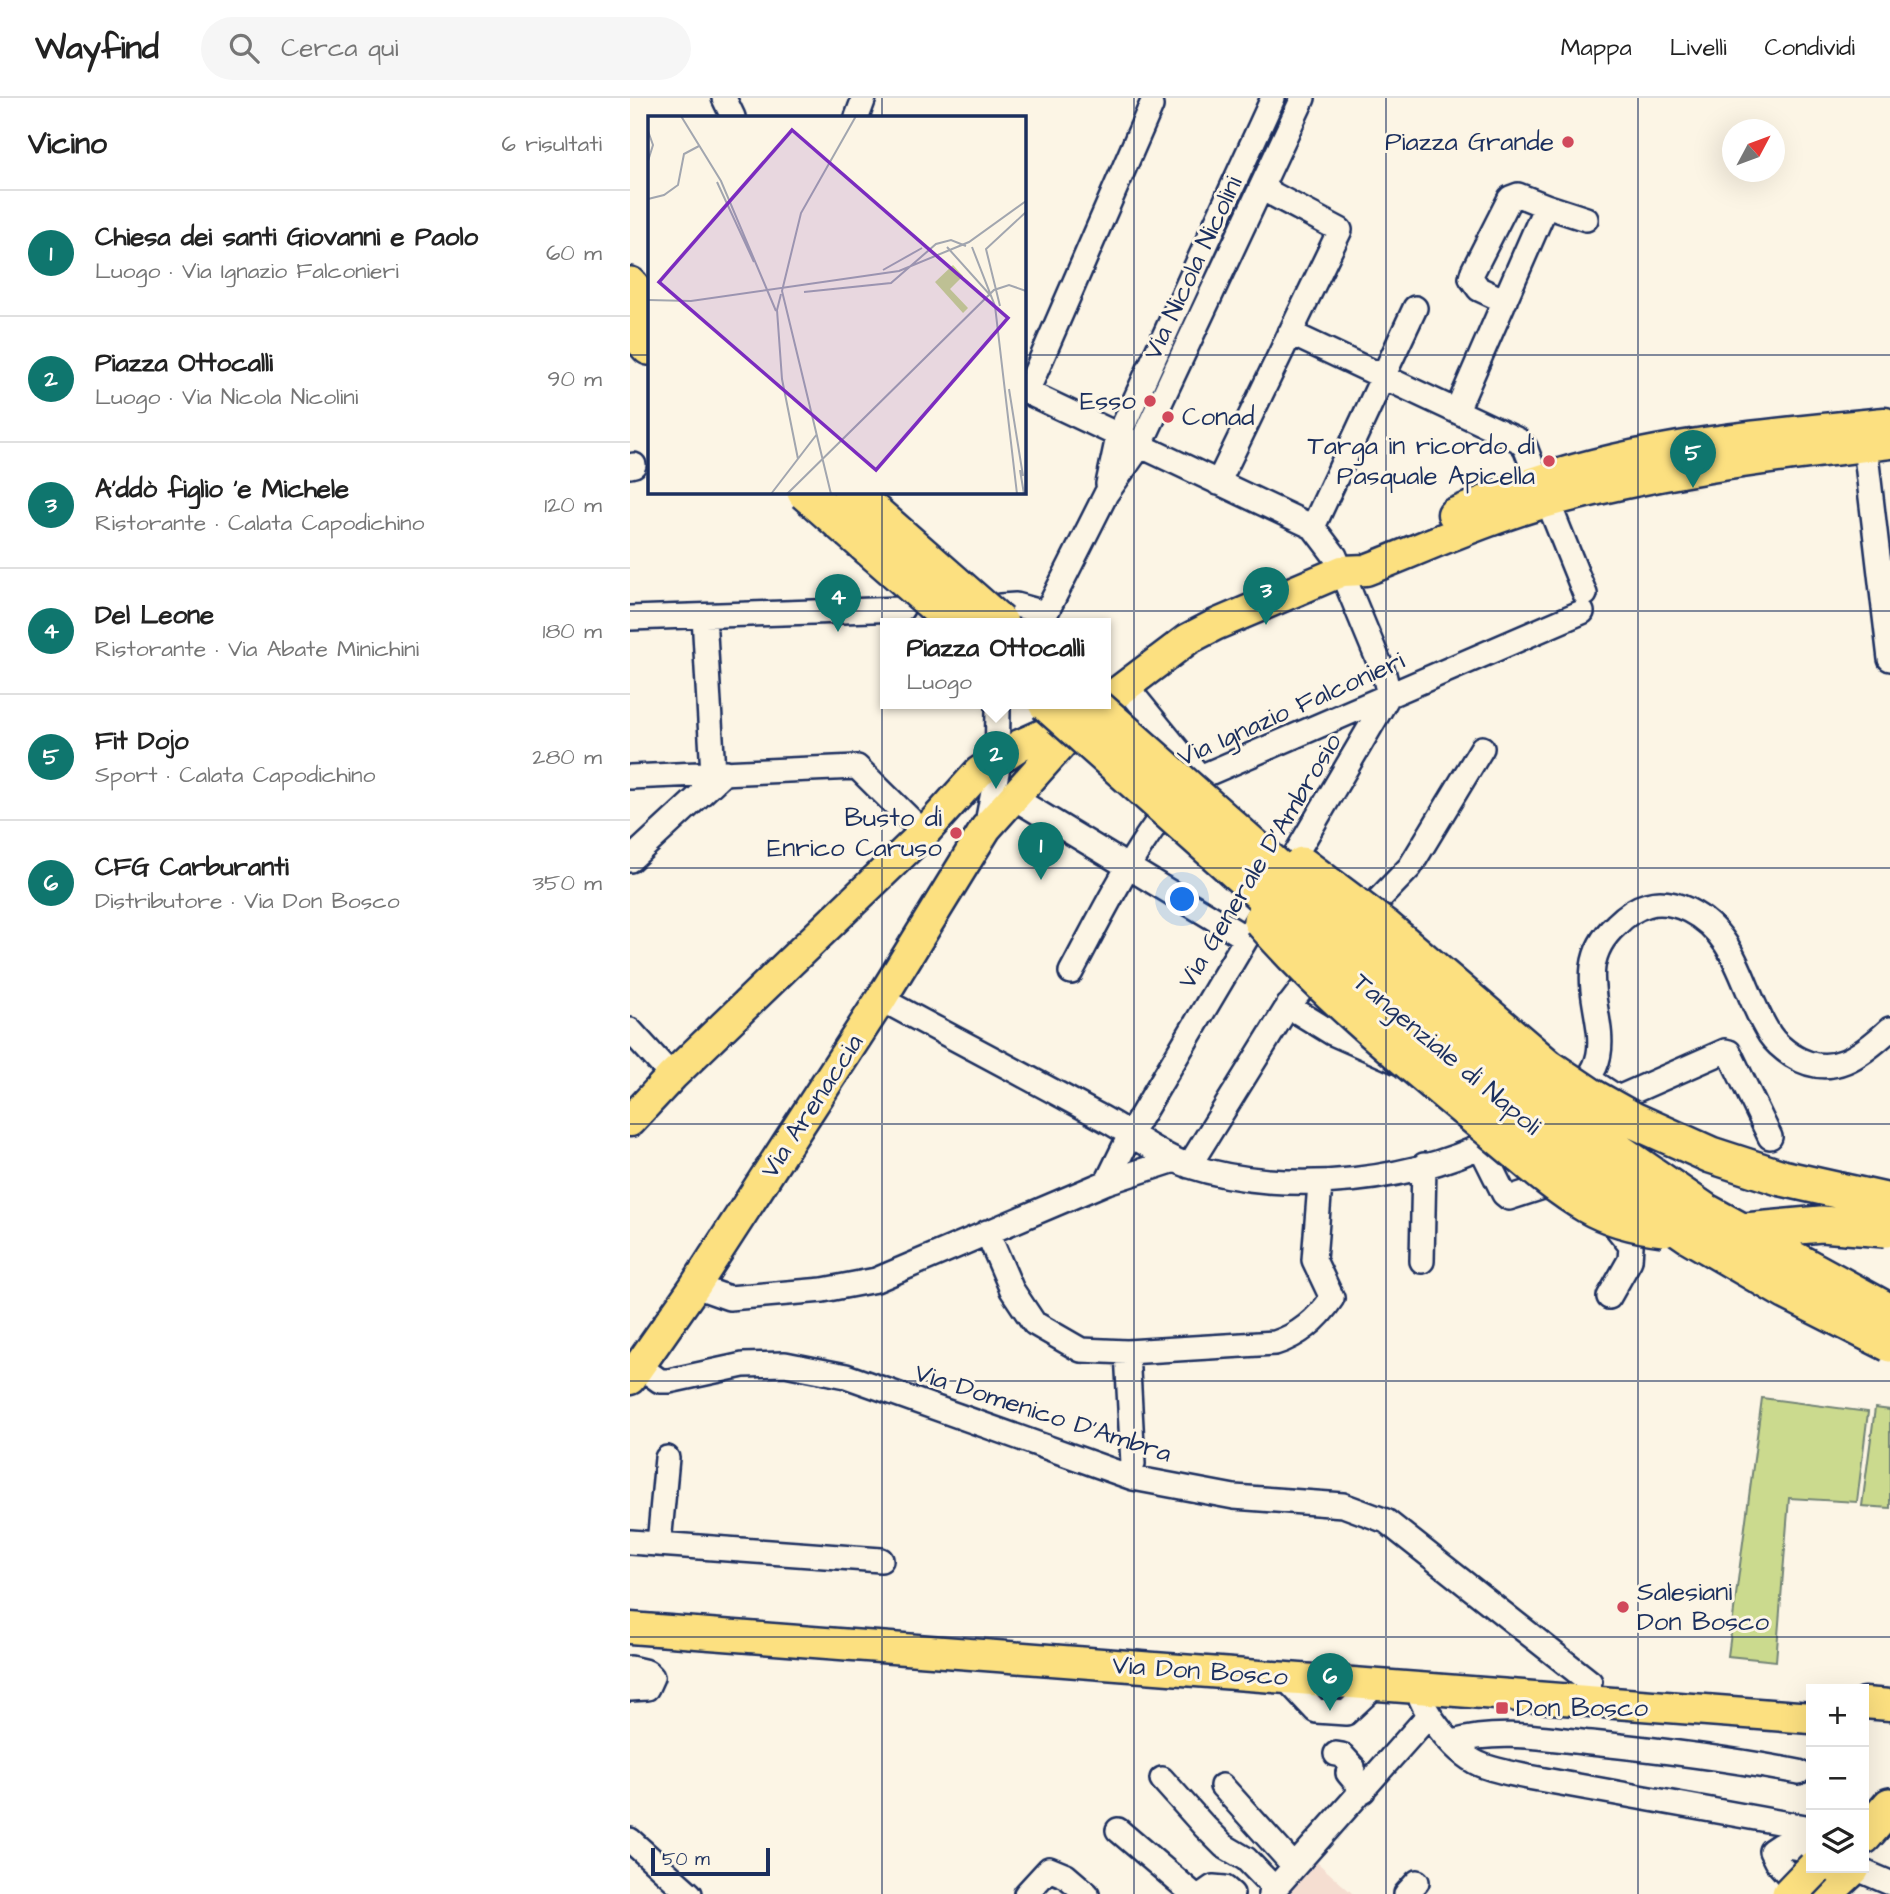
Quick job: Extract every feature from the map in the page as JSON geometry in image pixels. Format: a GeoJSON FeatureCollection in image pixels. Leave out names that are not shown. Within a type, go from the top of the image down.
{"type":"FeatureCollection","features":[{"type":"Feature","properties":{"kind":"highway"},"geometry":{"type":"LineString","coordinates":[[630,285],[648,306]]}},
{"type":"Feature","properties":{"kind":"highway"},"geometry":{"type":"LineString","coordinates":[[630,325],[648,346]]}},
{"type":"Feature","properties":{"kind":"highway"},"geometry":{"type":"LineString","coordinates":[[807,494],[949,618]]}},
{"type":"Feature","properties":{"kind":"highway"},"geometry":{"type":"LineString","coordinates":[[853,494],[1000,614]]}},
{"type":"Feature","properties":{"kind":"highway","name":"Tangenziale di Napoli"},"geometry":{"type":"LineString","coordinates":[[1053,709],[1414,1030],[1526,1122],[1689,1235],[1787,1292],[1890,1344]]}},
{"type":"Feature","properties":{"kind":"highway","name":"Tangenziale di Napoli"},"geometry":{"type":"LineString","coordinates":[[1109,709],[1152,756],[1466,1035],[1549,1103],[1705,1211],[1890,1312]]}},
{"type":"Feature","properties":{"kind":"highway"},"geometry":{"type":"LineString","coordinates":[[1152,756],[1354,902],[1507,1033],[1594,1098],[1656,1131],[1712,1155],[1782,1178],[1889,1223]]}},
{"type":"Feature","properties":{"kind":"highway"},"geometry":{"type":"LineString","coordinates":[[1176,818],[1280,941],[1323,986],[1463,1107],[1589,1206],[1628,1222],[1689,1231],[1748,1231],[1821,1224],[1889,1223]]}},
{"type":"Feature","properties":{"kind":"highway"},"geometry":{"type":"LineString","coordinates":[[1869,1810],[1890,1787]]}},
{"type":"Feature","properties":{"kind":"highway"},"geometry":{"type":"LineString","coordinates":[[1869,1830],[1890,1807]]}},
{"type":"Feature","properties":{"kind":"highway"},"geometry":{"type":"LineString","coordinates":[[1869,1851],[1890,1831]]}},
{"type":"Feature","properties":{"kind":"highway"},"geometry":{"type":"LineString","coordinates":[[1790,1894],[1810,1873]]}},
{"type":"Feature","properties":{"kind":"highway"},"geometry":{"type":"LineString","coordinates":[[1813,1894],[1832,1873]]}},
{"type":"Feature","properties":{"kind":"highway"},"geometry":{"type":"LineString","coordinates":[[1824,1894],[1847,1873]]}},
{"type":"Feature","properties":{"kind":"main road"},"geometry":{"type":"LineString","coordinates":[[1111,696],[1188,639],[1215,625],[1342,571],[1366,570],[1543,492],[1667,449],[1766,434],[1877,434]]}},
{"type":"Feature","properties":{"kind":"main road"},"geometry":{"type":"LineString","coordinates":[[630,1121],[672,1076],[924,832],[967,784],[998,757],[1090,709]]}},
{"type":"Feature","properties":{"kind":"main road","name":"Via Arenaccia"},"geometry":{"type":"LineString","coordinates":[[635,1373],[695,1286],[881,999],[986,828],[1097,709]]}},
{"type":"Feature","properties":{"kind":"main road","name":"Via Don Bosco"},"geometry":{"type":"LineString","coordinates":[[630,1611],[1418,1677],[1806,1716]]}},
{"type":"Feature","properties":{"kind":"main road","name":"Via Don Bosco"},"geometry":{"type":"LineString","coordinates":[[630,1628],[1376,1685],[1418,1677],[1590,1682],[1806,1699]]}},
{"type":"Feature","properties":{"kind":"main road"},"geometry":{"type":"LineString","coordinates":[[1869,1703],[1890,1705]]}},
{"type":"Feature","properties":{"kind":"main road"},"geometry":{"type":"LineString","coordinates":[[1869,1722],[1890,1724]]}},
{"type":"Feature","properties":{"kind":"street"},"geometry":{"type":"LineString","coordinates":[[724,98],[733,116]]}},
{"type":"Feature","properties":{"kind":"street"},"geometry":{"type":"LineString","coordinates":[[857,116],[864,98]]}},
{"type":"Feature","properties":{"kind":"street","name":"Via Nicola Nicolini"},"geometry":{"type":"LineString","coordinates":[[1106,494],[1118,437],[1273,98]]}},
{"type":"Feature","properties":{"kind":"street","name":"Via Nicola Nicolini"},"geometry":{"type":"LineString","coordinates":[[1043,618],[1106,494],[1140,446],[1303,98]]}},
{"type":"Feature","properties":{"kind":"street"},"geometry":{"type":"LineString","coordinates":[[1151,106],[1027,392],[1313,527],[1342,571],[1384,674],[1388,695]]}},
{"type":"Feature","properties":{"kind":"street"},"geometry":{"type":"LineString","coordinates":[[1218,483],[1340,230],[1261,188]]}},
{"type":"Feature","properties":{"kind":"street"},"geometry":{"type":"LineString","coordinates":[[1505,301],[1479,289],[1471,278],[1510,198],[1518,195],[1586,219]]}},
{"type":"Feature","properties":{"kind":"street"},"geometry":{"type":"LineString","coordinates":[[1457,410],[1546,206]]}},
{"type":"Feature","properties":{"kind":"street"},"geometry":{"type":"LineString","coordinates":[[1313,527],[1415,308]]}},
{"type":"Feature","properties":{"kind":"street"},"geometry":{"type":"LineString","coordinates":[[1290,333],[1522,443],[1543,492]]}},
{"type":"Feature","properties":{"kind":"street"},"geometry":{"type":"LineString","coordinates":[[1877,434],[1890,659]]}},
{"type":"Feature","properties":{"kind":"street","name":"Via Ignazio Falconieri"},"geometry":{"type":"LineString","coordinates":[[1071,972],[1128,868],[1180,791],[1200,777],[1388,695],[1584,603],[1543,492]]}},
{"type":"Feature","properties":{"kind":"street"},"geometry":{"type":"LineString","coordinates":[[1000,614],[1016,606],[1043,618]]}},
{"type":"Feature","properties":{"kind":"street"},"geometry":{"type":"LineString","coordinates":[[630,618],[902,609]]}},
{"type":"Feature","properties":{"kind":"street"},"geometry":{"type":"LineString","coordinates":[[704,616],[719,772]]}},
{"type":"Feature","properties":{"kind":"street","name":"Via Generale D'Ambrosio"},"geometry":{"type":"LineString","coordinates":[[1107,1182],[1131,1133],[1388,695]]}},
{"type":"Feature","properties":{"kind":"street"},"geometry":{"type":"LineString","coordinates":[[1111,708],[1200,777]]}},
{"type":"Feature","properties":{"kind":"street"},"geometry":{"type":"LineString","coordinates":[[967,784],[998,709]]}},
{"type":"Feature","properties":{"kind":"street"},"geometry":{"type":"LineString","coordinates":[[986,828],[998,757],[999,709]]}},
{"type":"Feature","properties":{"kind":"street"},"geometry":{"type":"LineString","coordinates":[[695,1286],[729,1298],[876,1280],[1107,1182],[1182,1163],[1288,1006],[1370,905],[1410,867],[1482,748]]}},
{"type":"Feature","properties":{"kind":"street"},"geometry":{"type":"LineString","coordinates":[[630,777],[857,767],[924,832]]}},
{"type":"Feature","properties":{"kind":"street"},"geometry":{"type":"LineString","coordinates":[[630,860],[719,772]]}},
{"type":"Feature","properties":{"kind":"street"},"geometry":{"type":"LineString","coordinates":[[1014,798],[1246,938]]}},
{"type":"Feature","properties":{"kind":"street"},"geometry":{"type":"LineString","coordinates":[[881,999],[1182,1163],[1215,1173],[1320,1184],[1356,1180],[1424,1165],[1480,1146],[1506,1134],[1589,1080],[1598,1064],[1600,1039],[1591,971],[1593,957],[1600,941],[1612,929],[1646,905],[1670,903],[1682,907],[1702,919],[1722,937],[1739,963],[1770,1036],[1796,1058],[1811,1065],[1830,1068],[1846,1062],[1887,1038]]}},
{"type":"Feature","properties":{"kind":"street"},"geometry":{"type":"LineString","coordinates":[[1288,1006],[1332,1033],[1371,1052],[1438,1078],[1506,1134]]}},
{"type":"Feature","properties":{"kind":"street"},"geometry":{"type":"LineString","coordinates":[[630,1030],[672,1076]]}},
{"type":"Feature","properties":{"kind":"street"},"geometry":{"type":"LineString","coordinates":[[1589,1080],[1618,1098],[1725,1051],[1729,1052],[1770,1137]]}},
{"type":"Feature","properties":{"kind":"street"},"geometry":{"type":"LineString","coordinates":[[1480,1146],[1504,1194],[1509,1198],[1543,1187],[1573,1189],[1589,1198],[1623,1233],[1631,1246],[1630,1260],[1609,1297]]}},
{"type":"Feature","properties":{"kind":"street"},"geometry":{"type":"LineString","coordinates":[[1422,1261],[1424,1165]]}},
{"type":"Feature","properties":{"kind":"street"},"geometry":{"type":"LineString","coordinates":[[987,1232],[1012,1290],[1034,1323],[1081,1350],[1127,1352],[1275,1343],[1287,1339],[1319,1317],[1332,1298],[1314,1260],[1320,1184]]}},
{"type":"Feature","properties":{"kind":"street"},"geometry":{"type":"LineString","coordinates":[[1127,1352],[1133,1464]]}},
{"type":"Feature","properties":{"kind":"street","name":"Via Domenico D'Ambra"},"geometry":{"type":"LineString","coordinates":[[635,1373],[669,1381],[744,1365],[797,1367],[846,1376],[1133,1478],[1234,1497],[1343,1505],[1386,1521],[1590,1682]]}},
{"type":"Feature","properties":{"kind":"street"},"geometry":{"type":"LineString","coordinates":[[659,1544],[667,1458]]}},
{"type":"Feature","properties":{"kind":"street"},"geometry":{"type":"LineString","coordinates":[[630,1542],[881,1560]]}},
{"type":"Feature","properties":{"kind":"street"},"geometry":{"type":"LineString","coordinates":[[630,1668],[647,1672],[652,1683],[641,1690],[630,1689]]}},
{"type":"Feature","properties":{"kind":"street"},"geometry":{"type":"LineString","coordinates":[[1418,1677],[1429,1715],[1453,1742],[1482,1766],[1528,1777],[1806,1827]]}},
{"type":"Feature","properties":{"kind":"street"},"geometry":{"type":"LineString","coordinates":[[1162,1779],[1224,1846],[1246,1859],[1273,1892],[1429,1715]]}},
{"type":"Feature","properties":{"kind":"street"},"geometry":{"type":"LineString","coordinates":[[1453,1742],[1483,1734],[1520,1735],[1709,1755],[1799,1772]]}},
{"type":"Feature","properties":{"kind":"street"},"geometry":{"type":"LineString","coordinates":[[1336,1754],[1342,1755],[1353,1767],[1348,1773],[1363,1791]]}},
{"type":"Feature","properties":{"kind":"street"},"geometry":{"type":"LineString","coordinates":[[1222,1786],[1294,1866]]}},
{"type":"Feature","properties":{"kind":"street"},"geometry":{"type":"LineString","coordinates":[[1118,1830],[1193,1894]]}},
{"type":"Feature","properties":{"kind":"street"},"geometry":{"type":"LineString","coordinates":[[630,1840],[690,1894]]}},
{"type":"Feature","properties":{"kind":"street"},"geometry":{"type":"LineString","coordinates":[[1806,1849],[1780,1845],[1771,1851],[1776,1861],[1806,1894]]}},
{"type":"Feature","properties":{"kind":"street"},"geometry":{"type":"LineString","coordinates":[[1026,1894],[1049,1869],[1066,1876],[1087,1894]]}},
{"type":"Feature","properties":{"kind":"street"},"geometry":{"type":"LineString","coordinates":[[1865,1873],[1890,1884]]}},
{"type":"Feature","properties":{"kind":"street"},"geometry":{"type":"LineString","coordinates":[[1203,1894],[1213,1887],[1225,1888],[1232,1894]]}},
{"type":"Feature","properties":{"kind":"shaded area"},"geometry":{"type":"Polygon","coordinates":[[[1311,1857],[1353,1894],[1281,1894],[1311,1857]]]}},
{"type":"Feature","properties":{"kind":"green space"},"geometry":{"type":"Polygon","coordinates":[[[1762,1398],[1868,1412],[1857,1502],[1789,1498],[1776,1661],[1728,1656],[1762,1398]]]}},
{"type":"Feature","properties":{"kind":"green space"},"geometry":{"type":"Polygon","coordinates":[[[1875,1408],[1890,1410],[1890,1508],[1862,1506],[1875,1408]]]}},
{"type":"Feature","properties":{"kind":"place","name":"Piazza Grande"},"geometry":{"type":"Point","coordinates":[1568,142]}},
{"type":"Feature","properties":{"kind":"place","name":"Esso"},"geometry":{"type":"Point","coordinates":[1150,401]}},
{"type":"Feature","properties":{"kind":"place","name":"Conad"},"geometry":{"type":"Point","coordinates":[1168,417]}},
{"type":"Feature","properties":{"kind":"place","name":"Targa in ricordo di Pasquale Apicella"},"geometry":{"type":"Point","coordinates":[1549,461]}},
{"type":"Feature","properties":{"kind":"place","name":"Fit Dojo"},"geometry":{"type":"Point","coordinates":[1693,488]}},
{"type":"Feature","properties":{"kind":"place","name":"A'ddò figlio 'e Michele"},"geometry":{"type":"Point","coordinates":[1266,625]}},
{"type":"Feature","properties":{"kind":"place","name":"Del Leone"},"geometry":{"type":"Point","coordinates":[838,632]}},
{"type":"Feature","properties":{"kind":"place","name":"Piazza Ottocalli"},"geometry":{"type":"Point","coordinates":[996,789]}},
{"type":"Feature","properties":{"kind":"place","name":"Busto di Enrico Caruso"},"geometry":{"type":"Point","coordinates":[956,833]}},
{"type":"Feature","properties":{"kind":"place","name":"Chiesa dei santi Giovanni e Paolo"},"geometry":{"type":"Point","coordinates":[1041,880]}},
{"type":"Feature","properties":{"kind":"place","name":"Salesiani Don Bosco"},"geometry":{"type":"Point","coordinates":[1623,1607]}},
{"type":"Feature","properties":{"kind":"place","name":"Don Bosco"},"geometry":{"type":"Point","coordinates":[1502,1708]}},
{"type":"Feature","properties":{"kind":"place","name":"CFG Carburanti"},"geometry":{"type":"Point","coordinates":[1330,1711]}}]}
